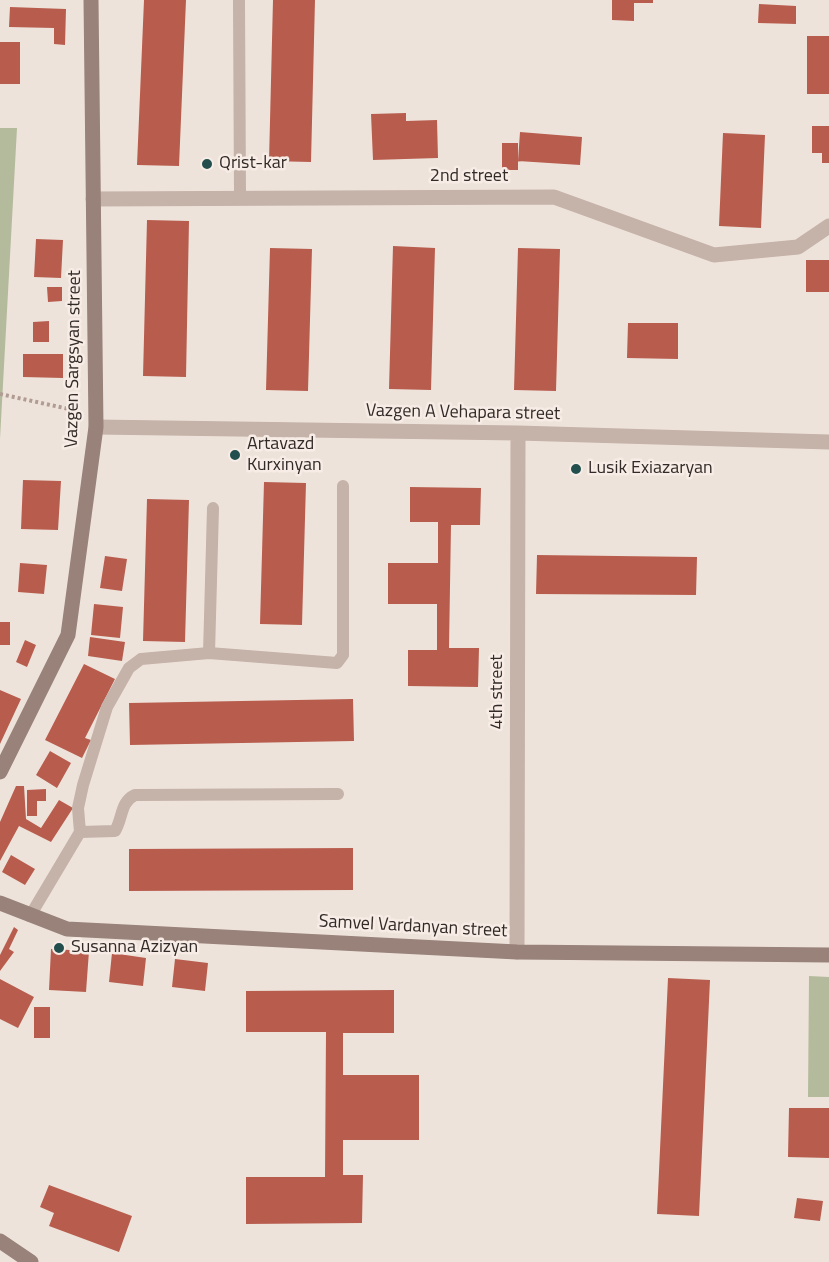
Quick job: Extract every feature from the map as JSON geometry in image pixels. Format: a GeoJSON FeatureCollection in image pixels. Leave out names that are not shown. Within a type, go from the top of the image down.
{"type":"FeatureCollection","features":[{"type":"Feature","properties":{"kind":"street","name":"Vazgen Sargsyan street"},"geometry":{"type":"LineString","coordinates":[[0,772],[68,634],[96,421],[91,0]]}},
{"type":"Feature","properties":{"kind":"street","name":"2nd street"},"geometry":{"type":"LineString","coordinates":[[93,198],[554,197],[714,255],[798,247],[829,226]]}},
{"type":"Feature","properties":{"kind":"street","name":"Vazgen A Vehapara street"},"geometry":{"type":"LineString","coordinates":[[96,421],[829,442]]}},
{"type":"Feature","properties":{"kind":"street","name":"4th street"},"geometry":{"type":"LineString","coordinates":[[517,952],[518,433]]}},
{"type":"Feature","properties":{"kind":"street","name":"Samvel Vardanyan street"},"geometry":{"type":"LineString","coordinates":[[0,903],[67,930],[517,952],[829,955]]}},
{"type":"Feature","properties":{"kind":"street"},"geometry":{"type":"LineString","coordinates":[[0,1241],[31,1262]]}},
{"type":"Feature","properties":{"kind":"lane"},"geometry":{"type":"LineString","coordinates":[[239,0],[240,197]]}},
{"type":"Feature","properties":{"kind":"lane"},"geometry":{"type":"LineString","coordinates":[[30,916],[80,832],[78,808],[94,743],[107,707],[129,668],[141,659],[209,653],[337,663],[343,655],[342,486]]}},
{"type":"Feature","properties":{"kind":"lane"},"geometry":{"type":"LineString","coordinates":[[209,653],[213,508]]}},
{"type":"Feature","properties":{"kind":"lane"},"geometry":{"type":"LineString","coordinates":[[80,832],[115,831],[124,806],[129,798],[135,795],[338,794]]}},
{"type":"Feature","properties":{"kind":"path"},"geometry":{"type":"LineString","coordinates":[[0,394],[96,421]]}},
{"type":"Feature","properties":{"kind":"green space"},"geometry":{"type":"Polygon","coordinates":[[[0,128],[17,128],[0,439],[0,128]]]}},
{"type":"Feature","properties":{"kind":"green space"},"geometry":{"type":"Polygon","coordinates":[[[809,976],[829,977],[829,1097],[808,1097],[809,976]]]}},
{"type":"Feature","properties":{"kind":"building"},"geometry":{"type":"Polygon","coordinates":[[[144,0],[186,0],[179,166],[137,165],[144,0]]]}},
{"type":"Feature","properties":{"kind":"building"},"geometry":{"type":"Polygon","coordinates":[[[273,0],[315,0],[311,162],[269,161],[273,0]]]}},
{"type":"Feature","properties":{"kind":"building"},"geometry":{"type":"Polygon","coordinates":[[[612,0],[653,0],[653,3],[634,3],[634,21],[612,20],[612,0]]]}},
{"type":"Feature","properties":{"kind":"building"},"geometry":{"type":"Polygon","coordinates":[[[759,4],[796,6],[796,24],[758,23],[759,4]]]}},
{"type":"Feature","properties":{"kind":"building"},"geometry":{"type":"Polygon","coordinates":[[[10,7],[66,9],[65,45],[54,44],[54,28],[9,27],[10,7]]]}},
{"type":"Feature","properties":{"kind":"building"},"geometry":{"type":"Polygon","coordinates":[[[807,36],[829,36],[829,94],[807,94],[807,36]]]}},
{"type":"Feature","properties":{"kind":"building"},"geometry":{"type":"Polygon","coordinates":[[[0,42],[20,42],[20,84],[0,84],[0,42]]]}},
{"type":"Feature","properties":{"kind":"building"},"geometry":{"type":"Polygon","coordinates":[[[406,113],[406,121],[437,120],[438,158],[373,160],[371,114],[406,113]]]}},
{"type":"Feature","properties":{"kind":"building"},"geometry":{"type":"Polygon","coordinates":[[[812,126],[829,126],[829,163],[822,163],[822,153],[812,153],[812,126]]]}},
{"type":"Feature","properties":{"kind":"building"},"geometry":{"type":"Polygon","coordinates":[[[520,132],[582,137],[580,165],[518,161],[520,132]]]}},
{"type":"Feature","properties":{"kind":"building"},"geometry":{"type":"Polygon","coordinates":[[[723,133],[765,135],[761,228],[719,226],[723,133]]]}},
{"type":"Feature","properties":{"kind":"building"},"geometry":{"type":"Polygon","coordinates":[[[502,143],[518,143],[518,170],[502,170],[502,143]]]}},
{"type":"Feature","properties":{"kind":"building"},"geometry":{"type":"Polygon","coordinates":[[[147,220],[189,221],[186,377],[143,376],[147,220]]]}},
{"type":"Feature","properties":{"kind":"building"},"geometry":{"type":"Polygon","coordinates":[[[36,239],[63,240],[61,278],[34,277],[36,239]]]}},
{"type":"Feature","properties":{"kind":"building"},"geometry":{"type":"Polygon","coordinates":[[[393,246],[435,248],[431,390],[389,389],[393,246]]]}},
{"type":"Feature","properties":{"kind":"building"},"geometry":{"type":"Polygon","coordinates":[[[270,248],[312,249],[308,391],[266,390],[270,248]]]}},
{"type":"Feature","properties":{"kind":"building"},"geometry":{"type":"Polygon","coordinates":[[[518,248],[560,249],[556,391],[514,390],[518,248]]]}},
{"type":"Feature","properties":{"kind":"building"},"geometry":{"type":"Polygon","coordinates":[[[806,260],[829,260],[829,292],[806,292],[806,260]]]}},
{"type":"Feature","properties":{"kind":"building"},"geometry":{"type":"Polygon","coordinates":[[[47,287],[62,287],[62,301],[48,302],[47,287]]]}},
{"type":"Feature","properties":{"kind":"building"},"geometry":{"type":"Polygon","coordinates":[[[49,321],[49,342],[33,342],[33,322],[49,321]]]}},
{"type":"Feature","properties":{"kind":"building"},"geometry":{"type":"Polygon","coordinates":[[[628,323],[678,323],[678,359],[627,358],[628,323]]]}},
{"type":"Feature","properties":{"kind":"building"},"geometry":{"type":"Polygon","coordinates":[[[23,354],[63,354],[63,378],[23,377],[23,354]]]}},
{"type":"Feature","properties":{"kind":"building"},"geometry":{"type":"Polygon","coordinates":[[[23,480],[61,481],[58,530],[21,529],[23,480]]]}},
{"type":"Feature","properties":{"kind":"building"},"geometry":{"type":"Polygon","coordinates":[[[264,482],[306,483],[302,625],[260,624],[264,482]]]}},
{"type":"Feature","properties":{"kind":"building"},"geometry":{"type":"Polygon","coordinates":[[[410,487],[481,488],[480,525],[451,525],[449,648],[479,648],[478,687],[408,686],[408,650],[437,650],[437,604],[388,604],[388,563],[438,563],[438,522],[410,522],[410,487]]]}},
{"type":"Feature","properties":{"kind":"building"},"geometry":{"type":"Polygon","coordinates":[[[147,499],[189,500],[185,642],[143,641],[147,499]]]}},
{"type":"Feature","properties":{"kind":"building"},"geometry":{"type":"Polygon","coordinates":[[[537,555],[697,557],[696,595],[536,594],[537,555]]]}},
{"type":"Feature","properties":{"kind":"building"},"geometry":{"type":"Polygon","coordinates":[[[105,556],[127,559],[122,591],[100,588],[105,556]]]}},
{"type":"Feature","properties":{"kind":"building"},"geometry":{"type":"Polygon","coordinates":[[[20,563],[47,565],[44,594],[18,592],[20,563]]]}},
{"type":"Feature","properties":{"kind":"building"},"geometry":{"type":"Polygon","coordinates":[[[94,604],[123,607],[120,638],[91,635],[94,604]]]}},
{"type":"Feature","properties":{"kind":"building"},"geometry":{"type":"Polygon","coordinates":[[[0,622],[10,622],[10,645],[0,645],[0,622]]]}},
{"type":"Feature","properties":{"kind":"building"},"geometry":{"type":"Polygon","coordinates":[[[90,637],[125,642],[122,661],[88,656],[90,637]]]}},
{"type":"Feature","properties":{"kind":"building"},"geometry":{"type":"Polygon","coordinates":[[[25,640],[36,645],[27,667],[16,662],[25,640]]]}},
{"type":"Feature","properties":{"kind":"building"},"geometry":{"type":"Polygon","coordinates":[[[84,664],[115,679],[85,738],[91,740],[82,758],[45,740],[84,664]]]}},
{"type":"Feature","properties":{"kind":"building"},"geometry":{"type":"Polygon","coordinates":[[[0,690],[21,699],[0,744],[0,690]]]}},
{"type":"Feature","properties":{"kind":"building"},"geometry":{"type":"Polygon","coordinates":[[[353,699],[354,741],[130,745],[129,703],[353,699]]]}},
{"type":"Feature","properties":{"kind":"building"},"geometry":{"type":"Polygon","coordinates":[[[50,751],[71,763],[57,788],[36,775],[50,751]]]}},
{"type":"Feature","properties":{"kind":"building"},"geometry":{"type":"Polygon","coordinates":[[[16,786],[24,786],[26,819],[41,828],[59,800],[73,808],[51,842],[19,826],[0,861],[0,822],[16,786]]]}},
{"type":"Feature","properties":{"kind":"building"},"geometry":{"type":"Polygon","coordinates":[[[46,789],[46,801],[37,801],[37,816],[27,816],[27,790],[46,789]]]}},
{"type":"Feature","properties":{"kind":"building"},"geometry":{"type":"Polygon","coordinates":[[[353,848],[353,890],[129,891],[129,849],[353,848]]]}},
{"type":"Feature","properties":{"kind":"building"},"geometry":{"type":"Polygon","coordinates":[[[11,855],[35,869],[25,885],[2,872],[11,855]]]}},
{"type":"Feature","properties":{"kind":"building"},"geometry":{"type":"Polygon","coordinates":[[[14,927],[18,930],[9,949],[14,952],[0,971],[0,955],[14,927]]]}},
{"type":"Feature","properties":{"kind":"building"},"geometry":{"type":"Polygon","coordinates":[[[51,949],[89,951],[86,992],[49,990],[51,949]]]}},
{"type":"Feature","properties":{"kind":"building"},"geometry":{"type":"Polygon","coordinates":[[[112,953],[146,958],[143,986],[109,982],[112,953]]]}},
{"type":"Feature","properties":{"kind":"building"},"geometry":{"type":"Polygon","coordinates":[[[175,959],[208,963],[205,991],[172,987],[175,959]]]}},
{"type":"Feature","properties":{"kind":"building"},"geometry":{"type":"Polygon","coordinates":[[[668,978],[710,980],[699,1216],[657,1214],[668,978]]]}},
{"type":"Feature","properties":{"kind":"building"},"geometry":{"type":"Polygon","coordinates":[[[0,979],[34,997],[18,1028],[0,1019],[0,979]]]}},
{"type":"Feature","properties":{"kind":"building"},"geometry":{"type":"Polygon","coordinates":[[[394,990],[394,1033],[343,1033],[343,1075],[419,1075],[419,1140],[343,1140],[343,1175],[363,1175],[362,1223],[246,1224],[246,1177],[325,1177],[326,1032],[246,1032],[246,991],[394,990]]]}},
{"type":"Feature","properties":{"kind":"building"},"geometry":{"type":"Polygon","coordinates":[[[34,1007],[50,1007],[50,1038],[34,1038],[34,1007]]]}},
{"type":"Feature","properties":{"kind":"building"},"geometry":{"type":"Polygon","coordinates":[[[789,1108],[829,1108],[829,1158],[788,1157],[789,1108]]]}},
{"type":"Feature","properties":{"kind":"building"},"geometry":{"type":"Polygon","coordinates":[[[49,1185],[132,1216],[119,1252],[49,1226],[54,1213],[40,1207],[49,1185]]]}},
{"type":"Feature","properties":{"kind":"building"},"geometry":{"type":"Polygon","coordinates":[[[797,1198],[823,1201],[820,1221],[794,1218],[797,1198]]]}},
{"type":"Feature","properties":{"kind":"place","name":"Qrist-kar"},"geometry":{"type":"Point","coordinates":[207,164]}},
{"type":"Feature","properties":{"kind":"place","name":"Artavazd Kurxinyan"},"geometry":{"type":"Point","coordinates":[235,455]}},
{"type":"Feature","properties":{"kind":"place","name":"Lusik Exiazaryan"},"geometry":{"type":"Point","coordinates":[576,469]}},
{"type":"Feature","properties":{"kind":"place","name":"Susanna Azizyan"},"geometry":{"type":"Point","coordinates":[59,948]}}]}
